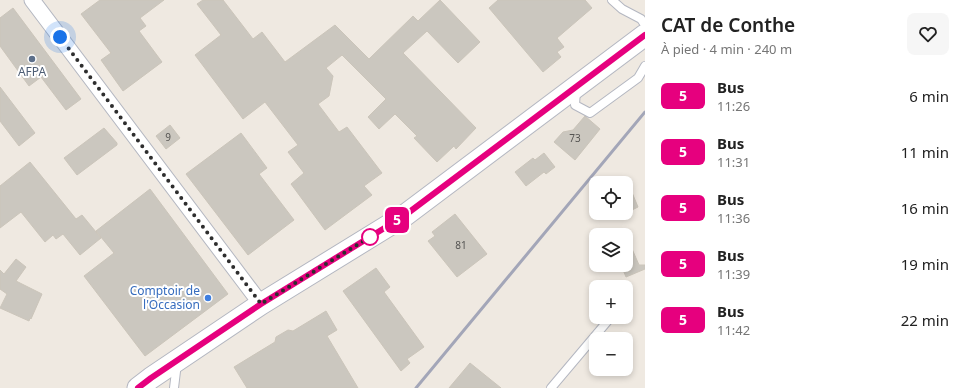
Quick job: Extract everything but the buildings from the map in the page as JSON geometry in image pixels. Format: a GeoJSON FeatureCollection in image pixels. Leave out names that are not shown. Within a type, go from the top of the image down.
{"type":"FeatureCollection","features":[{"type":"Feature","properties":{"kind":"street"},"geometry":{"type":"LineString","coordinates":[[32,0],[261,304]]}},
{"type":"Feature","properties":{"kind":"street"},"geometry":{"type":"LineString","coordinates":[[138,388],[261,304],[404,216],[645,35]]}},
{"type":"Feature","properties":{"kind":"lane"},"geometry":{"type":"LineString","coordinates":[[612,0],[622,9],[641,19],[645,25]]}},
{"type":"Feature","properties":{"kind":"lane"},"geometry":{"type":"LineString","coordinates":[[577,87],[574,105],[590,113],[638,78],[645,66]]}},
{"type":"Feature","properties":{"kind":"lane"},"geometry":{"type":"LineString","coordinates":[[551,388],[605,324]]}},
{"type":"Feature","properties":{"kind":"lane"},"geometry":{"type":"LineString","coordinates":[[174,388],[177,360]]}},
{"type":"Feature","properties":{"kind":"railway"},"geometry":{"type":"LineString","coordinates":[[416,388],[645,112]]}},
{"type":"Feature","properties":{"kind":"bus line","name":"5"},"geometry":{"type":"LineString","coordinates":[[138,388],[261,304],[404,216],[645,35]]}},
{"type":"Feature","properties":{"kind":"place","name":"AFPA"},"geometry":{"type":"Point","coordinates":[32,59]}},
{"type":"Feature","properties":{"kind":"place","name":"Comptoir de l'Occasion"},"geometry":{"type":"Point","coordinates":[208,298]}},
{"type":"Feature","properties":{"kind":"route"},"geometry":{"type":"LineString","coordinates":[[60,37],[261,304],[370,237]]}}]}
